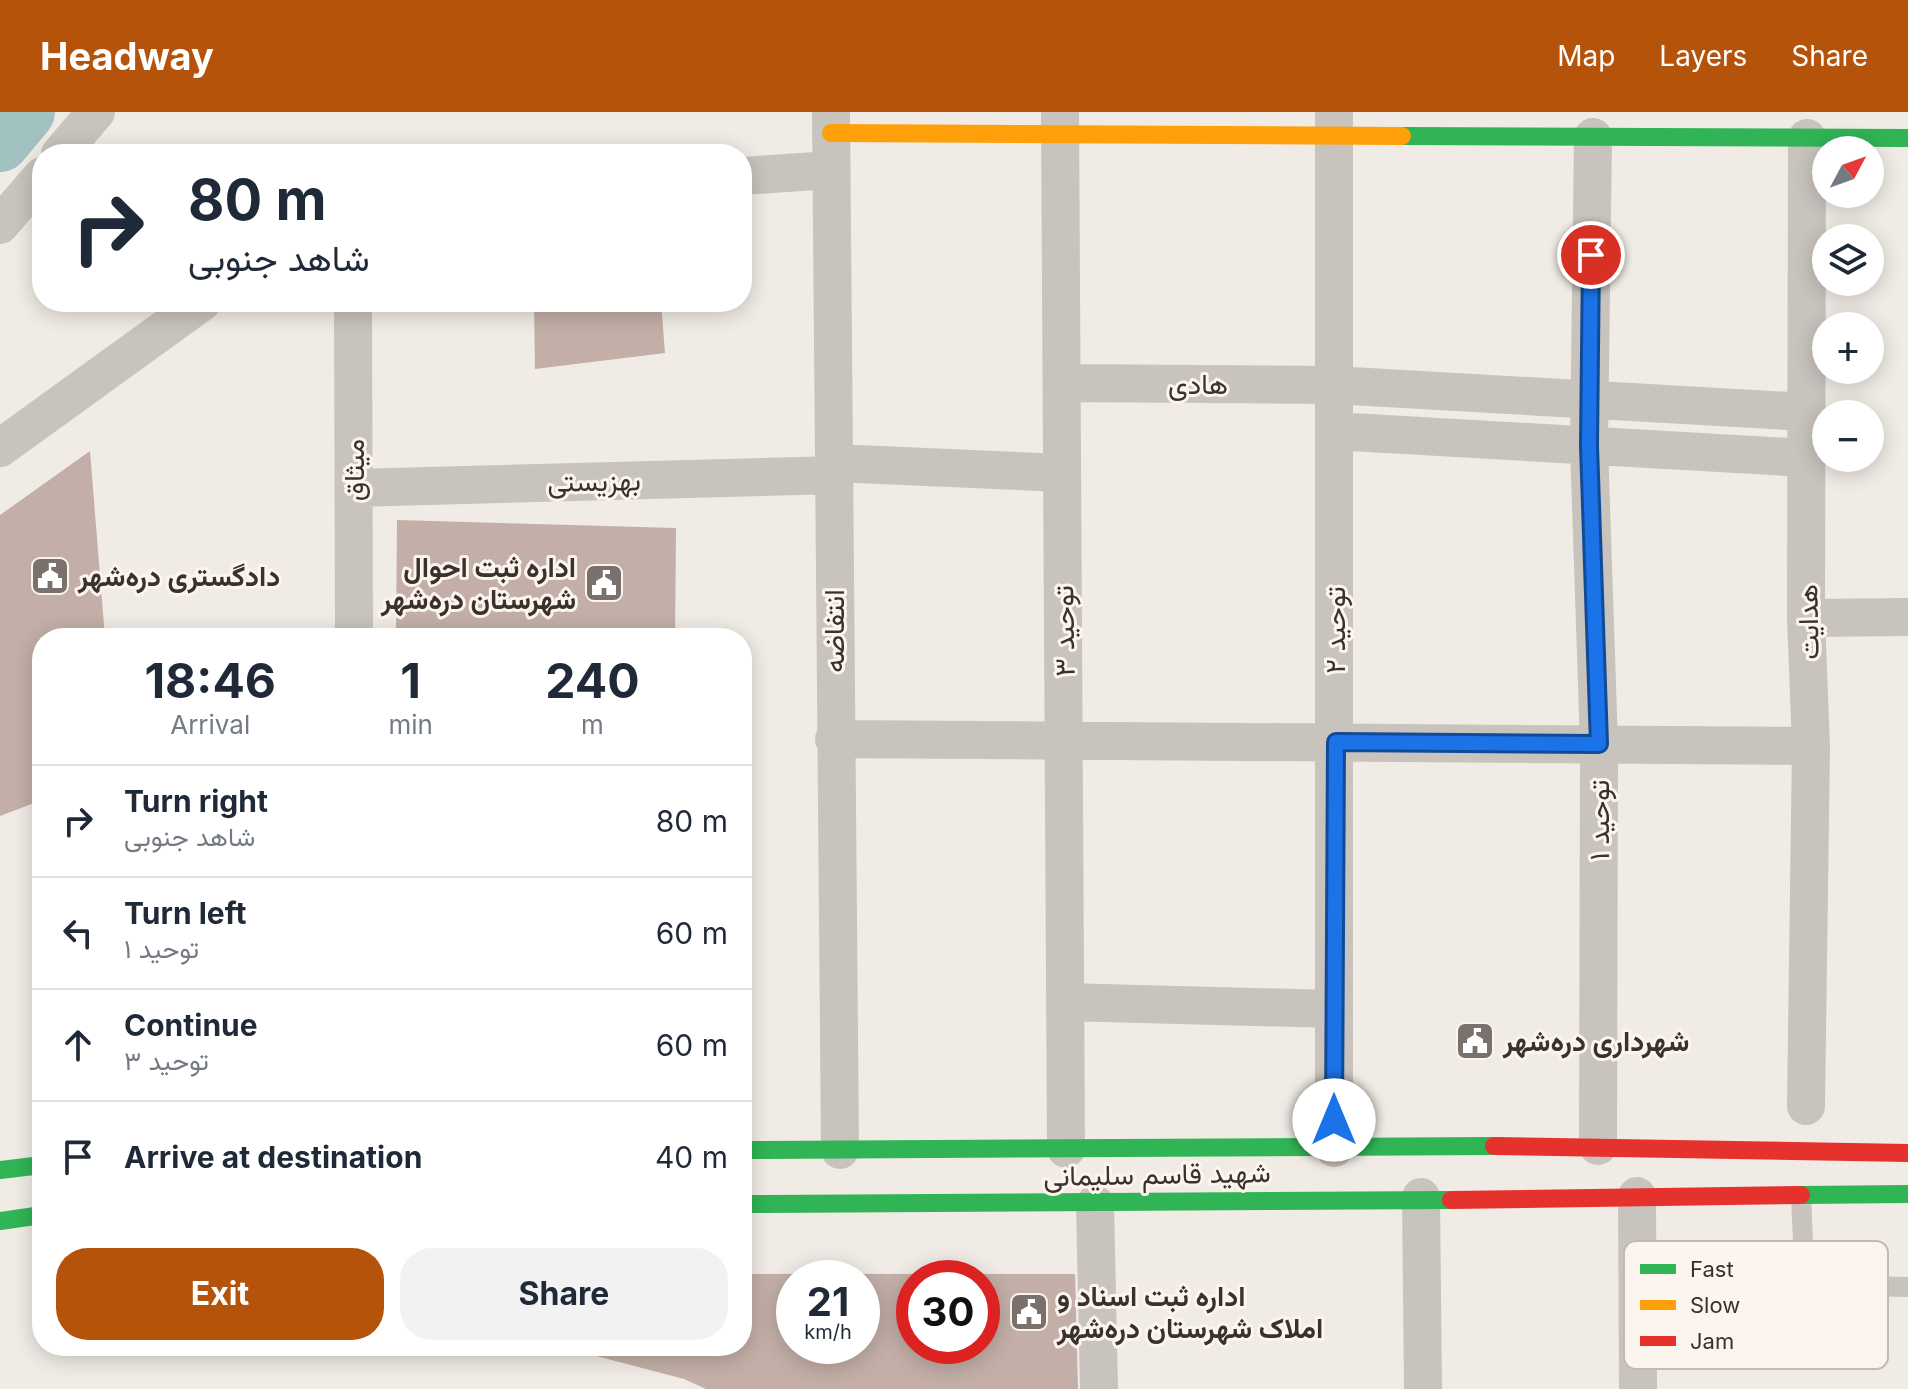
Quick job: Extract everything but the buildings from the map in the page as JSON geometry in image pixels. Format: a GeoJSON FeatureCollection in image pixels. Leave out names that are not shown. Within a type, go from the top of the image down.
{"type":"FeatureCollection","features":[{"type":"Feature","properties":{"kind":"main road"},"geometry":{"type":"LineString","coordinates":[[831,138],[1060,123],[1334,124],[1593,137],[1908,138]]}},
{"type":"Feature","properties":{"kind":"main road"},"geometry":{"type":"LineString","coordinates":[[1865,1152],[1908,1131]]}},
{"type":"Feature","properties":{"kind":"main road","name":"شهید قاسم سلیمانی"},"geometry":{"type":"LineString","coordinates":[[752,1150],[1598,1146],[1908,1153]]}},
{"type":"Feature","properties":{"kind":"main road"},"geometry":{"type":"LineString","coordinates":[[0,1170],[32,1166]]}},
{"type":"Feature","properties":{"kind":"main road","name":"شهید قاسم سلیمانی"},"geometry":{"type":"LineString","coordinates":[[752,1204],[1095,1204],[1421,1197],[1908,1194]]}},
{"type":"Feature","properties":{"kind":"main road"},"geometry":{"type":"LineString","coordinates":[[0,1221],[32,1216]]}},
{"type":"Feature","properties":{"kind":"street"},"geometry":{"type":"LineString","coordinates":[[69,144],[96,112]]}},
{"type":"Feature","properties":{"kind":"street","name":"توحید ۳"},"geometry":{"type":"LineString","coordinates":[[1060,123],[1066,1149]]}},
{"type":"Feature","properties":{"kind":"street","name":"توحید ۲"},"geometry":{"type":"LineString","coordinates":[[1334,124],[1334,1148]]}},
{"type":"Feature","properties":{"kind":"street"},"geometry":{"type":"LineString","coordinates":[[1589,446],[1593,137]]}},
{"type":"Feature","properties":{"kind":"street"},"geometry":{"type":"LineString","coordinates":[[752,172],[831,138]]}},
{"type":"Feature","properties":{"kind":"street","name":"انتفاضه"},"geometry":{"type":"LineString","coordinates":[[831,138],[840,1150]]}},
{"type":"Feature","properties":{"kind":"street","name":"هدایت"},"geometry":{"type":"LineString","coordinates":[[1806,1106],[1811,746],[1806,618],[1807,138]]}},
{"type":"Feature","properties":{"kind":"street"},"geometry":{"type":"LineString","coordinates":[[0,225],[32,188]]}},
{"type":"Feature","properties":{"kind":"street"},"geometry":{"type":"LineString","coordinates":[[0,448],[188,312]]}},
{"type":"Feature","properties":{"kind":"street","name":"میثاق"},"geometry":{"type":"LineString","coordinates":[[353,312],[354,628]]}},
{"type":"Feature","properties":{"kind":"street","name":"هادی"},"geometry":{"type":"LineString","coordinates":[[1062,383],[1334,385],[1589,402],[1807,412]]}},
{"type":"Feature","properties":{"kind":"street"},"geometry":{"type":"LineString","coordinates":[[1334,431],[1807,458]]}},
{"type":"Feature","properties":{"kind":"street","name":"توحید ۱"},"geometry":{"type":"LineString","coordinates":[[1589,446],[1599,744],[1598,1146]]}},
{"type":"Feature","properties":{"kind":"street","name":"بهزیستی"},"geometry":{"type":"LineString","coordinates":[[354,488],[834,469],[1062,473]]}},
{"type":"Feature","properties":{"kind":"street"},"geometry":{"type":"LineString","coordinates":[[1806,618],[1908,617]]}},
{"type":"Feature","properties":{"kind":"street"},"geometry":{"type":"LineString","coordinates":[[834,739],[1811,746]]}},
{"type":"Feature","properties":{"kind":"street"},"geometry":{"type":"LineString","coordinates":[[1065,1002],[1334,1009]]}},
{"type":"Feature","properties":{"kind":"street"},"geometry":{"type":"LineString","coordinates":[[1637,1196],[1637,1241]]}},
{"type":"Feature","properties":{"kind":"street"},"geometry":{"type":"LineString","coordinates":[[1421,1197],[1423,1389]]}},
{"type":"Feature","properties":{"kind":"street"},"geometry":{"type":"LineString","coordinates":[[1095,1204],[1099,1389]]}},
{"type":"Feature","properties":{"kind":"street"},"geometry":{"type":"LineString","coordinates":[[1638,1369],[1638,1389]]}},
{"type":"Feature","properties":{"kind":"lane"},"geometry":{"type":"LineString","coordinates":[[1801,1196],[1803,1241]]}},
{"type":"Feature","properties":{"kind":"lane"},"geometry":{"type":"LineString","coordinates":[[1888,1287],[1908,1287]]}},
{"type":"Feature","properties":{"kind":"waterway"},"geometry":{"type":"LineString","coordinates":[[0,143],[26,112]]}},
{"type":"Feature","properties":{"kind":"traffic: fast"},"geometry":{"type":"LineString","coordinates":[[1402,136],[1908,138]]}},
{"type":"Feature","properties":{"kind":"traffic: fast"},"geometry":{"type":"LineString","coordinates":[[752,1150],[1494,1146]]}},
{"type":"Feature","properties":{"kind":"traffic: fast"},"geometry":{"type":"LineString","coordinates":[[0,1170],[32,1166]]}},
{"type":"Feature","properties":{"kind":"traffic: fast"},"geometry":{"type":"LineString","coordinates":[[1801,1195],[1908,1194]]}},
{"type":"Feature","properties":{"kind":"traffic: fast"},"geometry":{"type":"LineString","coordinates":[[752,1204],[1451,1200]]}},
{"type":"Feature","properties":{"kind":"traffic: fast"},"geometry":{"type":"LineString","coordinates":[[0,1221],[32,1216]]}},
{"type":"Feature","properties":{"kind":"traffic: slow"},"geometry":{"type":"LineString","coordinates":[[831,133],[1402,136]]}},
{"type":"Feature","properties":{"kind":"traffic: jam"},"geometry":{"type":"LineString","coordinates":[[1494,1146],[1908,1153]]}},
{"type":"Feature","properties":{"kind":"traffic: jam"},"geometry":{"type":"LineString","coordinates":[[1451,1200],[1801,1195]]}},
{"type":"Feature","properties":{"kind":"place","name":"دادگستری دره‌شهر"},"geometry":{"type":"Point","coordinates":[50,576]}},
{"type":"Feature","properties":{"kind":"place","name":"اداره ثبت احوال شهرستان دره‌شهر"},"geometry":{"type":"Point","coordinates":[604,583]}},
{"type":"Feature","properties":{"kind":"place","name":"شهرداری دره‌شهر"},"geometry":{"type":"Point","coordinates":[1475,1041]}},
{"type":"Feature","properties":{"kind":"place","name":"اداره ثبت اسناد و املاک شهرستان دره‌شهر"},"geometry":{"type":"Point","coordinates":[1029,1312]}},
{"type":"Feature","properties":{"kind":"route"},"geometry":{"type":"LineString","coordinates":[[1334,1120],[1336,742],[1599,744],[1589,446],[1591,255]]}}]}
